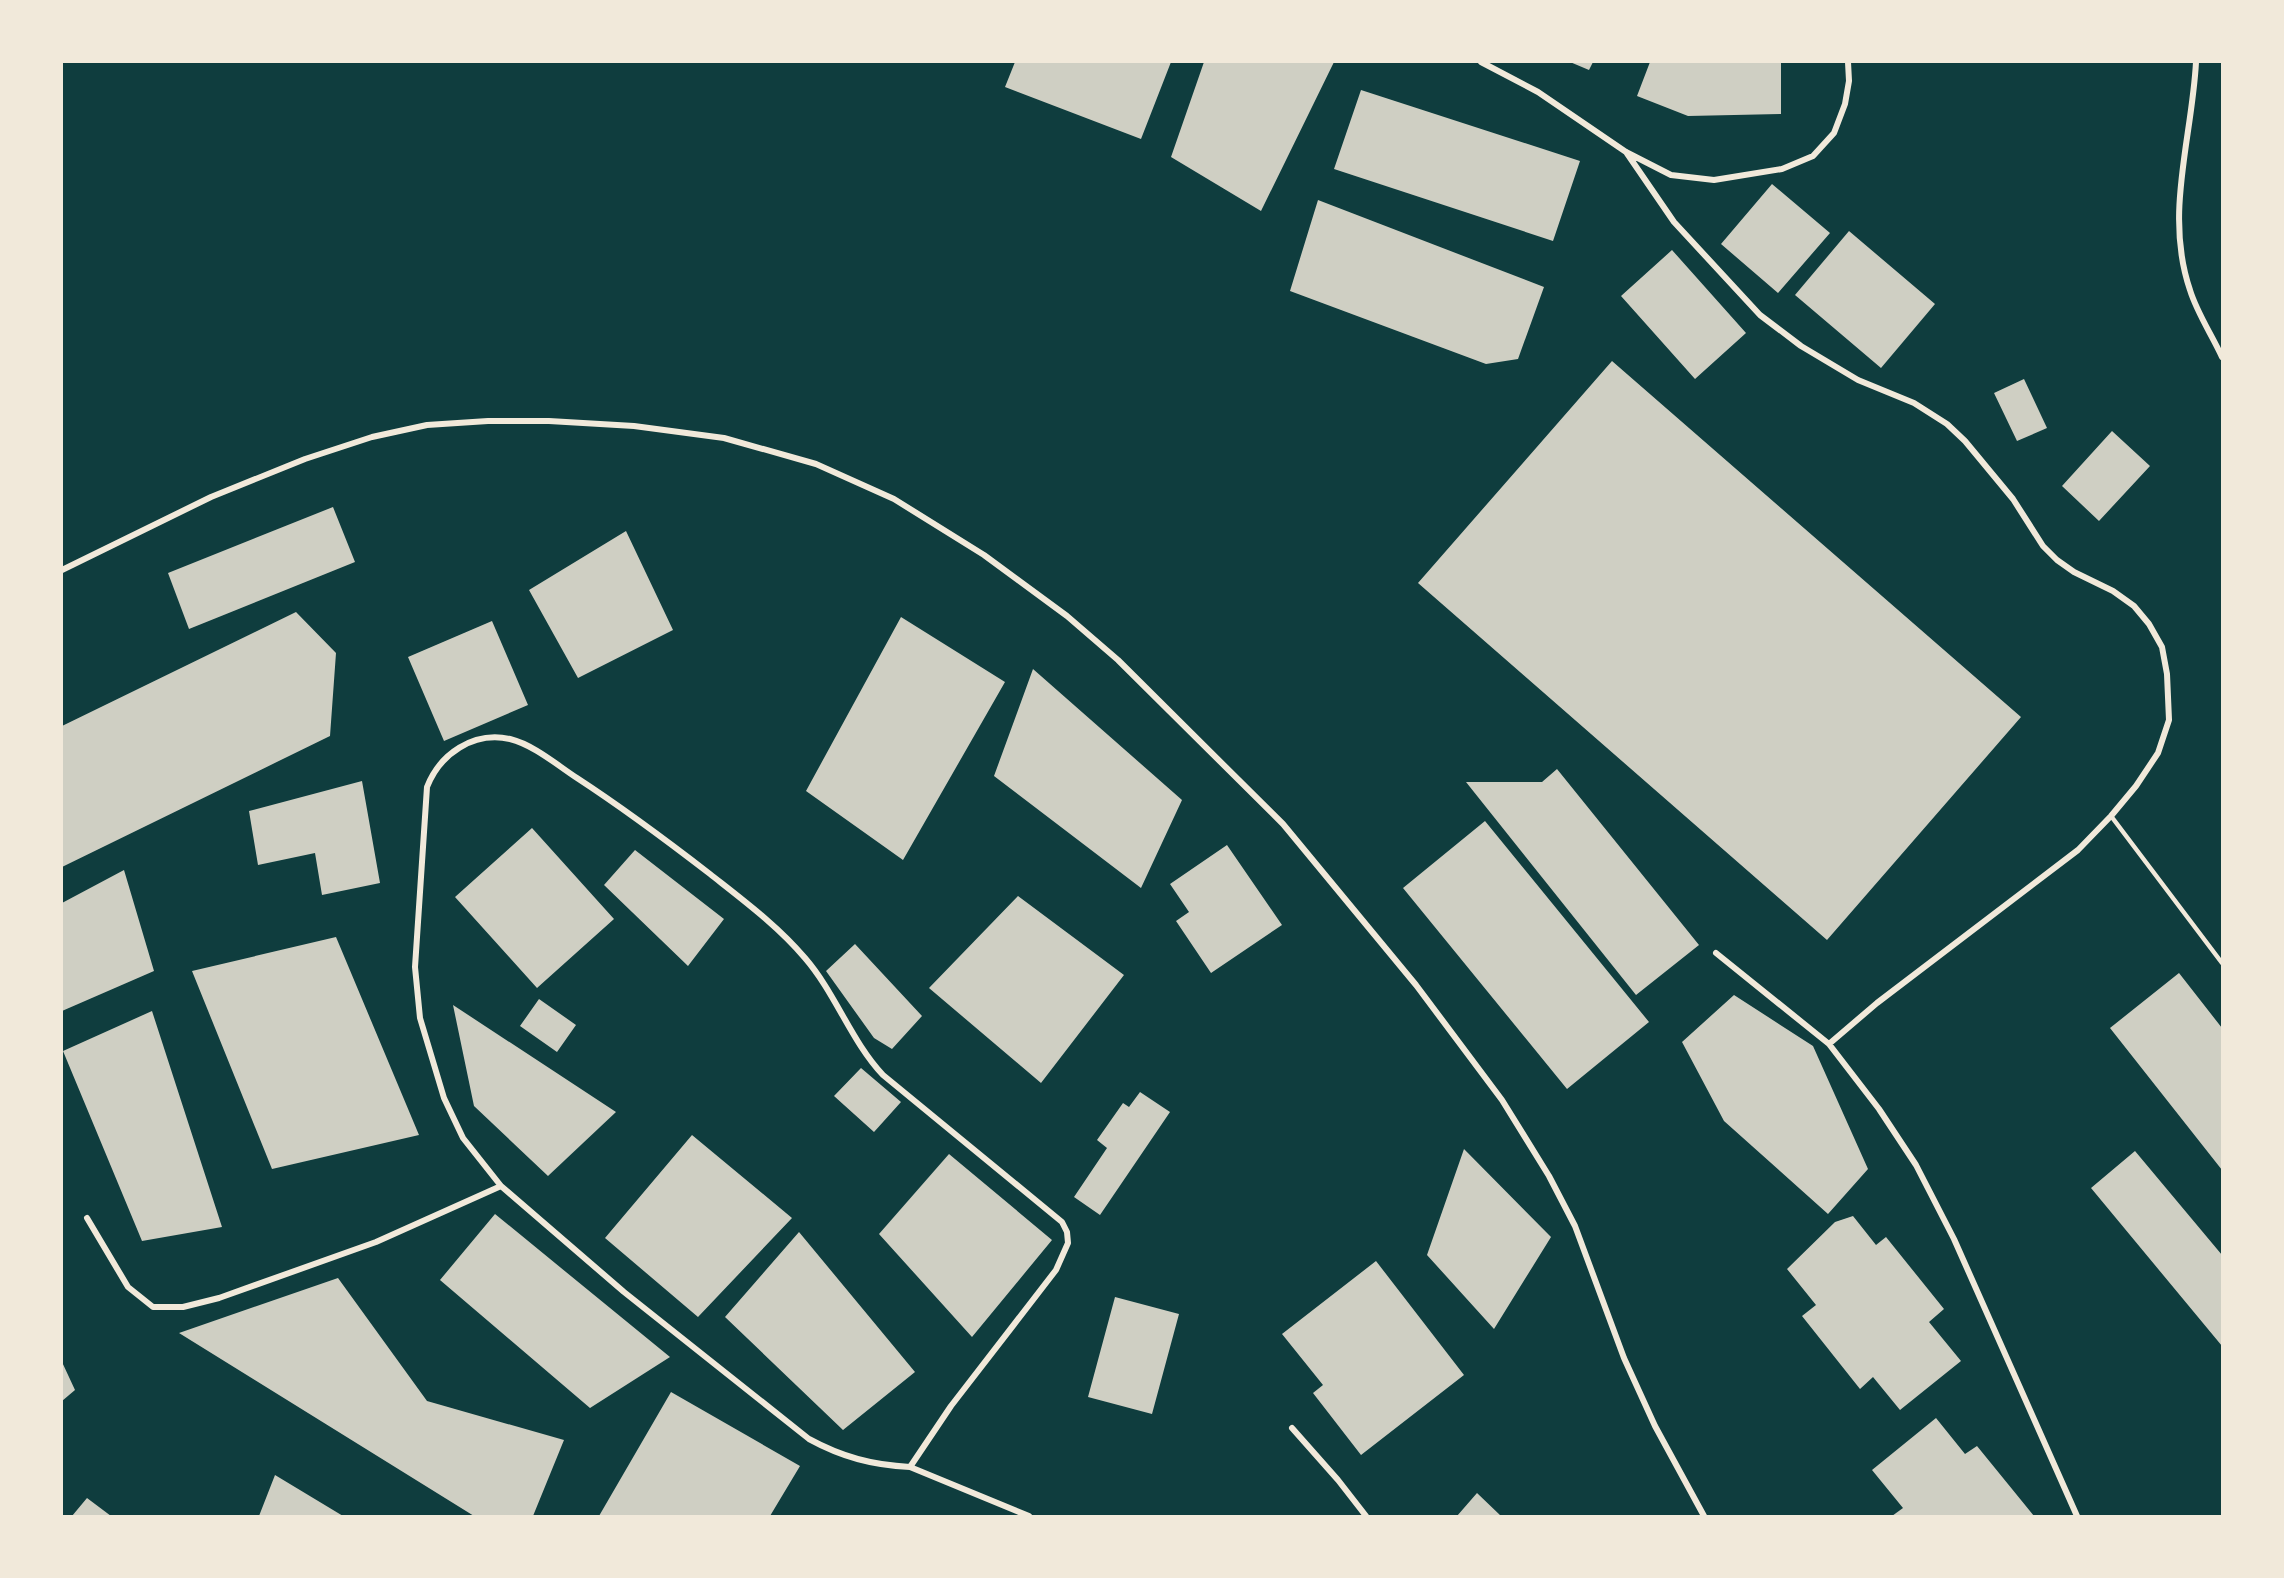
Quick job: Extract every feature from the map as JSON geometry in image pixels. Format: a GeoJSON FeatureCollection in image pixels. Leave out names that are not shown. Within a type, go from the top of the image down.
{"type":"FeatureCollection","features":[{"type":"Feature","properties":{"kind":"street"},"geometry":{"type":"LineString","coordinates":[[1481,62],[1538,92],[1626,152],[1671,175],[1714,180],[1782,169],[1813,156],[1833,133],[1845,104],[1849,81],[1848,62]]}},
{"type":"Feature","properties":{"kind":"street"},"geometry":{"type":"LineString","coordinates":[[2196,62],[2178,203],[2179,236],[2190,292],[2223,357]]}},
{"type":"Feature","properties":{"kind":"street"},"geometry":{"type":"LineString","coordinates":[[1626,152],[1674,222],[1760,315],[1801,346],[1858,380],[1914,403],[1947,424],[1965,441],[2013,499],[2043,546],[2074,572],[2113,591],[2134,606],[2149,624],[2162,647],[2167,674],[2169,720],[2158,753],[2136,786],[2078,850],[1877,1003],[1829,1044]]}},
{"type":"Feature","properties":{"kind":"street"},"geometry":{"type":"LineString","coordinates":[[62,570],[211,496],[305,459],[372,437],[426,425],[488,421],[560,422],[634,426],[724,438],[816,464],[894,499],[984,555],[1067,615],[1118,660],[1283,824],[1416,985],[1502,1100],[1549,1176],[1575,1226],[1624,1358],[1655,1426],[1704,1516]]}},
{"type":"Feature","properties":{"kind":"street"},"geometry":{"type":"LineString","coordinates":[[910,1467],[951,1406],[1056,1270],[1068,1243],[1065,1226],[883,1075],[869,1060],[822,980],[805,957],[756,910],[638,818],[532,748],[511,740],[491,738],[473,741],[456,749],[432,774],[427,787],[415,967],[420,1018],[444,1098],[463,1138],[501,1186],[624,1292],[809,1439],[832,1452],[855,1460],[882,1466],[910,1467],[1029,1516]]}},
{"type":"Feature","properties":{"kind":"street"},"geometry":{"type":"LineString","coordinates":[[1716,953],[1829,1044],[1879,1109],[1917,1165],[1954,1239],[2077,1516]]}},
{"type":"Feature","properties":{"kind":"street"},"geometry":{"type":"LineString","coordinates":[[87,1218],[128,1287],[153,1308],[183,1307],[219,1298],[376,1242],[501,1186]]}},
{"type":"Feature","properties":{"kind":"street"},"geometry":{"type":"LineString","coordinates":[[1292,1428],[1366,1516]]}},
{"type":"Feature","properties":{"kind":"lane"},"geometry":{"type":"LineString","coordinates":[[2110,816],[2223,963]]}},
{"type":"Feature","properties":{"kind":"building"},"geometry":{"type":"Polygon","coordinates":[[[1015,62],[1171,62],[1141,139],[1005,87],[1015,62]]]}},
{"type":"Feature","properties":{"kind":"building"},"geometry":{"type":"Polygon","coordinates":[[[1204,62],[1334,62],[1261,211],[1171,157],[1204,62]]]}},
{"type":"Feature","properties":{"kind":"building"},"geometry":{"type":"Polygon","coordinates":[[[1570,62],[1593,62],[1589,70],[1570,62]]]}},
{"type":"Feature","properties":{"kind":"building"},"geometry":{"type":"Polygon","coordinates":[[[1650,62],[1781,62],[1781,114],[1688,116],[1637,96],[1650,62]]]}},
{"type":"Feature","properties":{"kind":"building"},"geometry":{"type":"Polygon","coordinates":[[[1361,90],[1580,161],[1553,241],[1334,169],[1361,90]]]}},
{"type":"Feature","properties":{"kind":"building"},"geometry":{"type":"Polygon","coordinates":[[[1772,184],[1830,233],[1778,293],[1721,244],[1772,184]]]}},
{"type":"Feature","properties":{"kind":"building"},"geometry":{"type":"Polygon","coordinates":[[[1318,200],[1544,287],[1518,359],[1486,364],[1290,291],[1318,200]]]}},
{"type":"Feature","properties":{"kind":"building"},"geometry":{"type":"Polygon","coordinates":[[[1849,231],[1935,304],[1881,368],[1795,295],[1849,231]]]}},
{"type":"Feature","properties":{"kind":"building"},"geometry":{"type":"Polygon","coordinates":[[[1672,250],[1746,333],[1695,379],[1621,296],[1672,250]]]}},
{"type":"Feature","properties":{"kind":"building"},"geometry":{"type":"Polygon","coordinates":[[[1612,361],[2021,717],[1827,940],[1418,583],[1612,361]]]}},
{"type":"Feature","properties":{"kind":"building"},"geometry":{"type":"Polygon","coordinates":[[[2024,379],[2047,428],[2017,441],[1994,393],[2024,379]]]}},
{"type":"Feature","properties":{"kind":"building"},"geometry":{"type":"Polygon","coordinates":[[[2112,431],[2150,466],[2099,521],[2062,486],[2112,431]]]}},
{"type":"Feature","properties":{"kind":"building"},"geometry":{"type":"Polygon","coordinates":[[[333,507],[355,562],[189,629],[168,573],[333,507]]]}},
{"type":"Feature","properties":{"kind":"building"},"geometry":{"type":"Polygon","coordinates":[[[626,531],[673,630],[578,678],[529,590],[626,531]]]}},
{"type":"Feature","properties":{"kind":"building"},"geometry":{"type":"Polygon","coordinates":[[[296,612],[336,653],[330,736],[62,867],[62,726],[296,612]]]}},
{"type":"Feature","properties":{"kind":"building"},"geometry":{"type":"Polygon","coordinates":[[[901,617],[1005,682],[903,860],[806,791],[901,617]]]}},
{"type":"Feature","properties":{"kind":"building"},"geometry":{"type":"Polygon","coordinates":[[[492,621],[528,705],[444,741],[408,657],[492,621]]]}},
{"type":"Feature","properties":{"kind":"building"},"geometry":{"type":"Polygon","coordinates":[[[1033,669],[1182,800],[1141,888],[994,776],[1033,669]]]}},
{"type":"Feature","properties":{"kind":"building"},"geometry":{"type":"Polygon","coordinates":[[[1557,769],[1699,945],[1636,995],[1466,782],[1542,782],[1557,769]]]}},
{"type":"Feature","properties":{"kind":"building"},"geometry":{"type":"Polygon","coordinates":[[[362,781],[380,883],[322,895],[315,853],[258,865],[249,811],[362,781]]]}},
{"type":"Feature","properties":{"kind":"building"},"geometry":{"type":"Polygon","coordinates":[[[1485,821],[1649,1022],[1567,1089],[1403,888],[1485,821]]]}},
{"type":"Feature","properties":{"kind":"building"},"geometry":{"type":"Polygon","coordinates":[[[532,828],[614,919],[537,988],[455,897],[532,828]]]}},
{"type":"Feature","properties":{"kind":"building"},"geometry":{"type":"Polygon","coordinates":[[[1227,845],[1282,925],[1211,973],[1176,921],[1189,912],[1170,884],[1227,845]]]}},
{"type":"Feature","properties":{"kind":"building"},"geometry":{"type":"Polygon","coordinates":[[[635,850],[724,919],[688,966],[604,885],[635,850]]]}},
{"type":"Feature","properties":{"kind":"building"},"geometry":{"type":"Polygon","coordinates":[[[124,870],[154,971],[62,1011],[62,903],[124,870]]]}},
{"type":"Feature","properties":{"kind":"building"},"geometry":{"type":"Polygon","coordinates":[[[1018,896],[1124,975],[1041,1083],[929,988],[1018,896]]]}},
{"type":"Feature","properties":{"kind":"building"},"geometry":{"type":"Polygon","coordinates":[[[336,937],[419,1135],[272,1169],[192,971],[336,937]]]}},
{"type":"Feature","properties":{"kind":"building"},"geometry":{"type":"Polygon","coordinates":[[[855,944],[922,1016],[892,1049],[874,1038],[826,971],[855,944]]]}},
{"type":"Feature","properties":{"kind":"building"},"geometry":{"type":"Polygon","coordinates":[[[2179,973],[2222,1028],[2222,1170],[2110,1028],[2179,973]]]}},
{"type":"Feature","properties":{"kind":"building"},"geometry":{"type":"Polygon","coordinates":[[[1734,995],[1813,1046],[1868,1169],[1828,1214],[1724,1121],[1682,1042],[1734,995]]]}},
{"type":"Feature","properties":{"kind":"building"},"geometry":{"type":"Polygon","coordinates":[[[539,999],[576,1025],[557,1052],[520,1026],[539,999]]]}},
{"type":"Feature","properties":{"kind":"building"},"geometry":{"type":"Polygon","coordinates":[[[453,1005],[616,1112],[548,1176],[474,1106],[453,1005]]]}},
{"type":"Feature","properties":{"kind":"building"},"geometry":{"type":"Polygon","coordinates":[[[152,1011],[222,1227],[142,1241],[63,1051],[152,1011]]]}},
{"type":"Feature","properties":{"kind":"building"},"geometry":{"type":"Polygon","coordinates":[[[861,1068],[901,1102],[874,1132],[834,1096],[861,1068]]]}},
{"type":"Feature","properties":{"kind":"building"},"geometry":{"type":"Polygon","coordinates":[[[1140,1092],[1170,1112],[1100,1215],[1074,1197],[1107,1148],[1097,1140],[1123,1103],[1129,1107],[1140,1092]]]}},
{"type":"Feature","properties":{"kind":"building"},"geometry":{"type":"Polygon","coordinates":[[[692,1135],[792,1218],[698,1317],[605,1238],[692,1135]]]}},
{"type":"Feature","properties":{"kind":"building"},"geometry":{"type":"Polygon","coordinates":[[[1464,1149],[1551,1237],[1494,1329],[1427,1255],[1464,1149]]]}},
{"type":"Feature","properties":{"kind":"building"},"geometry":{"type":"Polygon","coordinates":[[[2135,1151],[2222,1255],[2222,1346],[2091,1188],[2135,1151]]]}},
{"type":"Feature","properties":{"kind":"building"},"geometry":{"type":"Polygon","coordinates":[[[949,1154],[1052,1240],[972,1337],[879,1234],[949,1154]]]}},
{"type":"Feature","properties":{"kind":"building"},"geometry":{"type":"Polygon","coordinates":[[[495,1214],[670,1357],[590,1408],[440,1280],[495,1214]]]}},
{"type":"Feature","properties":{"kind":"building"},"geometry":{"type":"Polygon","coordinates":[[[1853,1216],[1876,1245],[1886,1237],[1944,1309],[1929,1322],[1961,1361],[1900,1410],[1873,1377],[1860,1389],[1802,1316],[1816,1305],[1787,1269],[1835,1222],[1853,1216]]]}},
{"type":"Feature","properties":{"kind":"building"},"geometry":{"type":"Polygon","coordinates":[[[799,1232],[915,1372],[843,1430],[725,1317],[799,1232]]]}},
{"type":"Feature","properties":{"kind":"building"},"geometry":{"type":"Polygon","coordinates":[[[1376,1261],[1464,1375],[1361,1455],[1313,1393],[1323,1385],[1282,1334],[1376,1261]]]}},
{"type":"Feature","properties":{"kind":"building"},"geometry":{"type":"Polygon","coordinates":[[[338,1278],[427,1401],[564,1440],[533,1516],[474,1516],[179,1333],[338,1278]]]}},
{"type":"Feature","properties":{"kind":"building"},"geometry":{"type":"Polygon","coordinates":[[[1115,1297],[1179,1314],[1152,1414],[1088,1397],[1115,1297]]]}},
{"type":"Feature","properties":{"kind":"building"},"geometry":{"type":"Polygon","coordinates":[[[62,1362],[75,1390],[62,1401],[62,1362]]]}},
{"type":"Feature","properties":{"kind":"building"},"geometry":{"type":"Polygon","coordinates":[[[671,1392],[800,1466],[770,1516],[599,1516],[671,1392]]]}},
{"type":"Feature","properties":{"kind":"building"},"geometry":{"type":"Polygon","coordinates":[[[1936,1418],[1965,1454],[1977,1446],[2034,1516],[1892,1516],[1903,1508],[1872,1470],[1936,1418]]]}},
{"type":"Feature","properties":{"kind":"building"},"geometry":{"type":"Polygon","coordinates":[[[275,1475],[343,1516],[259,1516],[275,1475]]]}},
{"type":"Feature","properties":{"kind":"building"},"geometry":{"type":"Polygon","coordinates":[[[1477,1493],[1501,1516],[1457,1516],[1477,1493]]]}},
{"type":"Feature","properties":{"kind":"building"},"geometry":{"type":"Polygon","coordinates":[[[87,1498],[111,1516],[72,1516],[87,1498]]]}}]}
